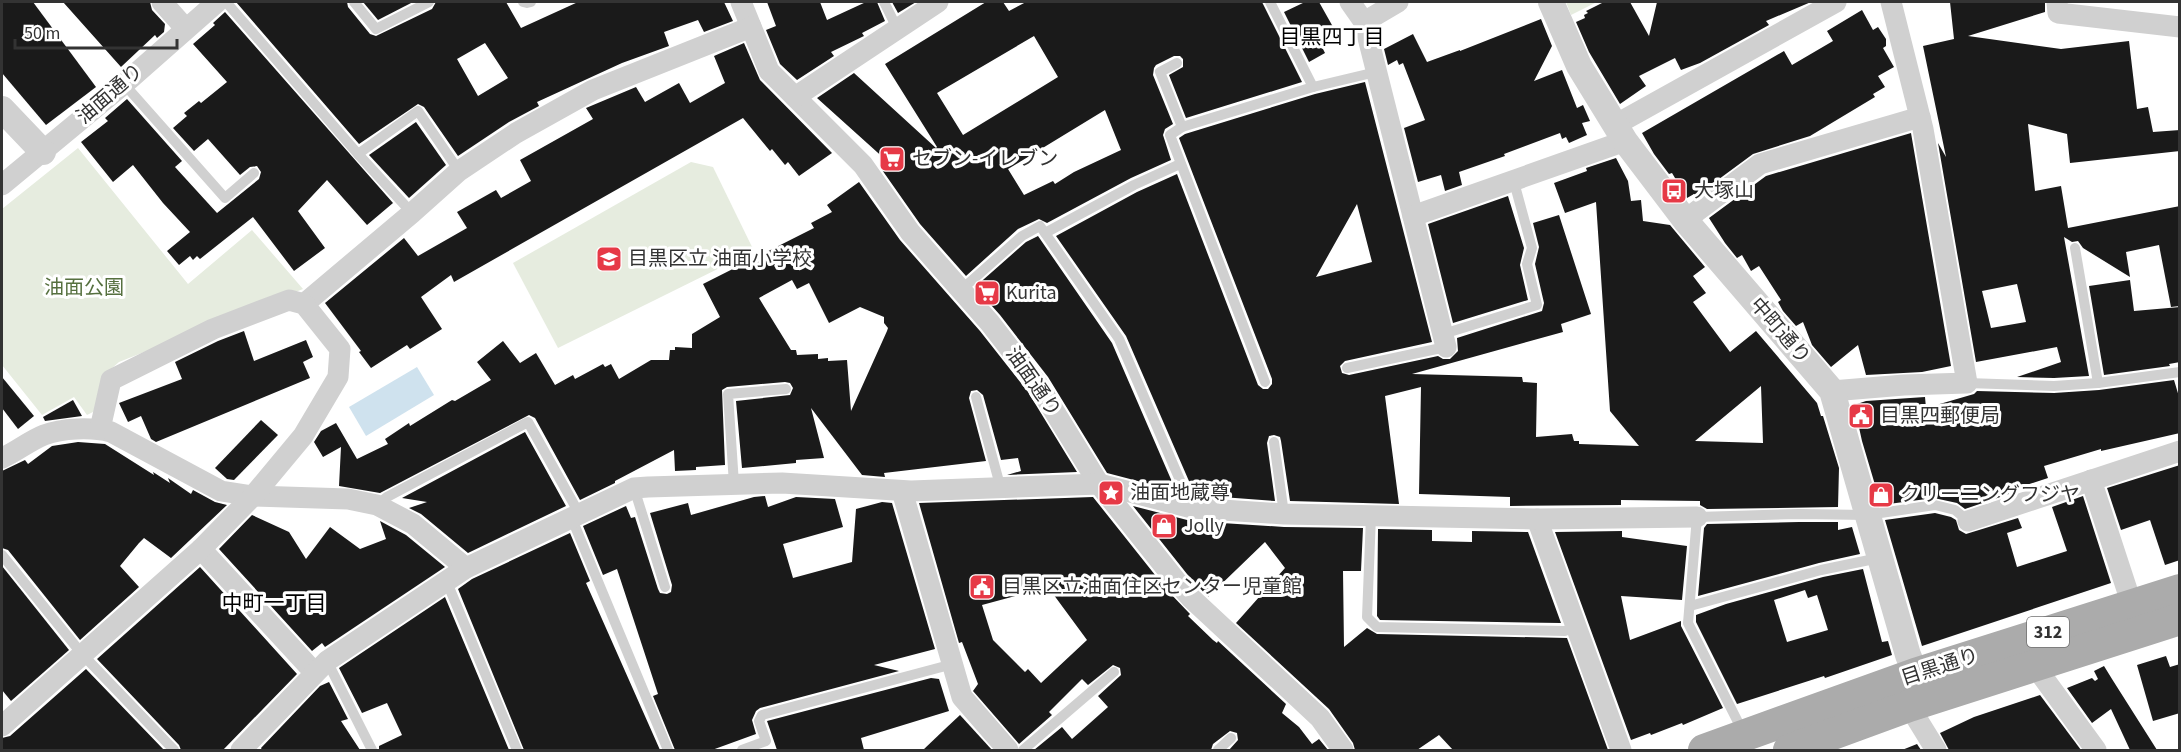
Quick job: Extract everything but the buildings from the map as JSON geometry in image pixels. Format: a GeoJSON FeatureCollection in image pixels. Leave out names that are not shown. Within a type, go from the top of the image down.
{"type":"FeatureCollection","features":[{"type":"Feature","properties":{"kind":"main road","name":"目黒通り"},"geometry":{"type":"LineString","coordinates":[[1793,750],[1917,693],[2132,605],[2180,590]]}},
{"type":"Feature","properties":{"kind":"main road","name":"目黒通り"},"geometry":{"type":"LineString","coordinates":[[1704,750],[1744,735],[2034,665],[2180,618]]}},
{"type":"Feature","properties":{"kind":"street"},"geometry":{"type":"LineString","coordinates":[[162,2],[185,28]]}},
{"type":"Feature","properties":{"kind":"street","name":"油面通り"},"geometry":{"type":"LineString","coordinates":[[2,185],[124,84],[217,2]]}},
{"type":"Feature","properties":{"kind":"street","name":"油面通り"},"geometry":{"type":"LineString","coordinates":[[741,2],[769,71],[863,165],[910,232],[990,323],[1038,385],[1099,484],[1191,598],[1320,718],[1343,750]]}},
{"type":"Feature","properties":{"kind":"street"},"geometry":{"type":"LineString","coordinates":[[795,97],[938,2]]}},
{"type":"Feature","properties":{"kind":"street"},"geometry":{"type":"LineString","coordinates":[[1350,2],[1364,22],[1444,340]]}},
{"type":"Feature","properties":{"kind":"street"},"geometry":{"type":"LineString","coordinates":[[1364,22],[1398,2]]}},
{"type":"Feature","properties":{"kind":"street","name":"中町通り"},"geometry":{"type":"LineString","coordinates":[[1551,2],[1579,66],[1620,133],[1685,220],[1832,391],[1917,693]]}},
{"type":"Feature","properties":{"kind":"street"},"geometry":{"type":"LineString","coordinates":[[1413,216],[1514,182],[1620,133],[1836,2]]}},
{"type":"Feature","properties":{"kind":"street"},"geometry":{"type":"LineString","coordinates":[[1832,391],[1967,383],[1920,117],[1891,2]]}},
{"type":"Feature","properties":{"kind":"street"},"geometry":{"type":"LineString","coordinates":[[2057,2],[2058,12],[2180,27]]}},
{"type":"Feature","properties":{"kind":"street"},"geometry":{"type":"LineString","coordinates":[[304,304],[459,171],[516,133],[592,90],[751,27]]}},
{"type":"Feature","properties":{"kind":"street"},"geometry":{"type":"LineString","coordinates":[[2,109],[43,152]]}},
{"type":"Feature","properties":{"kind":"street"},"geometry":{"type":"LineString","coordinates":[[1685,220],[1760,164],[1920,117]]}},
{"type":"Feature","properties":{"kind":"street"},"geometry":{"type":"LineString","coordinates":[[6,714],[82,654],[201,549],[253,496],[303,436],[338,377],[340,349],[304,304],[289,300],[213,329],[111,380],[100,429]]}},
{"type":"Feature","properties":{"kind":"street"},"geometry":{"type":"LineString","coordinates":[[2,459],[45,435],[68,430],[100,429],[111,432],[221,491],[253,496],[348,499],[377,505],[413,524],[466,568]]}},
{"type":"Feature","properties":{"kind":"street"},"geometry":{"type":"LineString","coordinates":[[1968,521],[2180,452]]}},
{"type":"Feature","properties":{"kind":"street"},"geometry":{"type":"LineString","coordinates":[[2091,480],[2132,605]]}},
{"type":"Feature","properties":{"kind":"street"},"geometry":{"type":"LineString","coordinates":[[241,750],[320,667],[446,580],[466,568],[634,488],[782,483],[902,490],[1001,489],[1099,484],[1192,508],[1284,514],[1537,519],[1697,517]]}},
{"type":"Feature","properties":{"kind":"street"},"geometry":{"type":"LineString","coordinates":[[902,490],[962,697],[1008,750]]}},
{"type":"Feature","properties":{"kind":"street"},"geometry":{"type":"LineString","coordinates":[[1537,519],[1621,750]]}},
{"type":"Feature","properties":{"kind":"street"},"geometry":{"type":"LineString","coordinates":[[201,549],[320,667]]}},
{"type":"Feature","properties":{"kind":"street"},"geometry":{"type":"LineString","coordinates":[[2034,665],[2096,750]]}},
{"type":"Feature","properties":{"kind":"street"},"geometry":{"type":"LineString","coordinates":[[1917,693],[1936,750]]}},
{"type":"Feature","properties":{"kind":"lane"},"geometry":{"type":"LineString","coordinates":[[226,2],[412,213]]}},
{"type":"Feature","properties":{"kind":"lane"},"geometry":{"type":"LineString","coordinates":[[354,2],[376,29],[429,2]]}},
{"type":"Feature","properties":{"kind":"lane"},"geometry":{"type":"LineString","coordinates":[[523,2],[531,2]]}},
{"type":"Feature","properties":{"kind":"lane"},"geometry":{"type":"LineString","coordinates":[[884,2],[897,28]]}},
{"type":"Feature","properties":{"kind":"lane"},"geometry":{"type":"LineString","coordinates":[[1270,2],[1314,87]]}},
{"type":"Feature","properties":{"kind":"lane"},"geometry":{"type":"LineString","coordinates":[[1178,63],[1160,72],[1182,128]]}},
{"type":"Feature","properties":{"kind":"lane"},"geometry":{"type":"LineString","coordinates":[[1264,382],[1170,135],[1182,128],[1314,87],[1376,72]]}},
{"type":"Feature","properties":{"kind":"lane"},"geometry":{"type":"LineString","coordinates":[[124,84],[225,198],[254,173]]}},
{"type":"Feature","properties":{"kind":"lane"},"geometry":{"type":"LineString","coordinates":[[358,154],[418,111],[459,171]]}},
{"type":"Feature","properties":{"kind":"lane"},"geometry":{"type":"LineString","coordinates":[[1045,233],[1134,185],[1180,164]]}},
{"type":"Feature","properties":{"kind":"lane"},"geometry":{"type":"LineString","coordinates":[[1347,368],[1444,340],[1537,305],[1527,264],[1532,248],[1514,182]]}},
{"type":"Feature","properties":{"kind":"lane"},"geometry":{"type":"LineString","coordinates":[[961,290],[1022,236],[1040,226],[1119,339],[1192,508]]}},
{"type":"Feature","properties":{"kind":"lane"},"geometry":{"type":"LineString","coordinates":[[2075,248],[2098,383]]}},
{"type":"Feature","properties":{"kind":"lane"},"geometry":{"type":"LineString","coordinates":[[1967,383],[2054,386],[2098,383],[2180,372]]}},
{"type":"Feature","properties":{"kind":"lane"},"geometry":{"type":"LineString","coordinates":[[734,484],[728,394],[786,389]]}},
{"type":"Feature","properties":{"kind":"lane"},"geometry":{"type":"LineString","coordinates":[[976,397],[1001,489]]}},
{"type":"Feature","properties":{"kind":"lane"},"geometry":{"type":"LineString","coordinates":[[377,505],[387,497],[528,422],[576,517],[668,750]]}},
{"type":"Feature","properties":{"kind":"lane"},"geometry":{"type":"LineString","coordinates":[[1274,442],[1284,514]]}},
{"type":"Feature","properties":{"kind":"lane"},"geometry":{"type":"LineString","coordinates":[[634,488],[665,587]]}},
{"type":"Feature","properties":{"kind":"lane"},"geometry":{"type":"LineString","coordinates":[[1744,735],[1688,623],[1697,517],[1867,515],[1935,505],[1955,510],[1968,521]]}},
{"type":"Feature","properties":{"kind":"lane"},"geometry":{"type":"LineString","coordinates":[[1371,516],[1366,617],[1377,627],[1565,631],[1576,626]]}},
{"type":"Feature","properties":{"kind":"lane"},"geometry":{"type":"LineString","coordinates":[[2,555],[82,654],[174,750]]}},
{"type":"Feature","properties":{"kind":"lane"},"geometry":{"type":"LineString","coordinates":[[1690,606],[1821,570],[1879,558]]}},
{"type":"Feature","properties":{"kind":"lane"},"geometry":{"type":"LineString","coordinates":[[446,580],[517,750]]}},
{"type":"Feature","properties":{"kind":"lane"},"geometry":{"type":"LineString","coordinates":[[742,750],[767,746],[759,721],[762,715],[953,664]]}},
{"type":"Feature","properties":{"kind":"lane"},"geometry":{"type":"LineString","coordinates":[[320,667],[372,750]]}},
{"type":"Feature","properties":{"kind":"lane"},"geometry":{"type":"LineString","coordinates":[[1023,750],[1114,672]]}},
{"type":"Feature","properties":{"kind":"lane"},"geometry":{"type":"LineString","coordinates":[[1218,750],[1231,738]]}},
{"type":"Feature","properties":{"kind":"green space"},"geometry":{"type":"Polygon","coordinates":[[[1566,2],[1597,2],[1571,15],[1566,2]]]}},
{"type":"Feature","properties":{"kind":"green space","name":"油面公園"},"geometry":{"type":"Polygon","coordinates":[[[78,148],[188,284],[252,230],[303,289],[119,362],[103,376],[97,410],[87,415],[74,397],[42,415],[2,365],[2,209],[78,148]]]}},
{"type":"Feature","properties":{"kind":"green space"},"geometry":{"type":"Polygon","coordinates":[[[691,162],[713,167],[754,251],[558,348],[513,263],[691,162]]]}},
{"type":"Feature","properties":{"kind":"water"},"geometry":{"type":"Polygon","coordinates":[[[417,367],[434,395],[366,436],[349,407],[417,367]]]}},
{"type":"Feature","properties":{"kind":"place","name":"セブン-イレブン"},"geometry":{"type":"Point","coordinates":[892,159]}},
{"type":"Feature","properties":{"kind":"place","name":"大塚山"},"geometry":{"type":"Point","coordinates":[1674,191]}},
{"type":"Feature","properties":{"kind":"place","name":"目黒区立 油面小学校"},"geometry":{"type":"Point","coordinates":[609,259]}},
{"type":"Feature","properties":{"kind":"place","name":"Kurita"},"geometry":{"type":"Point","coordinates":[987,293]}},
{"type":"Feature","properties":{"kind":"place","name":"目黒四郵便局"},"geometry":{"type":"Point","coordinates":[1861,416]}},
{"type":"Feature","properties":{"kind":"place","name":"油面地蔵尊"},"geometry":{"type":"Point","coordinates":[1111,493]}},
{"type":"Feature","properties":{"kind":"place","name":"クリーニングフジヤ"},"geometry":{"type":"Point","coordinates":[1881,495]}},
{"type":"Feature","properties":{"kind":"place","name":"Jolly"},"geometry":{"type":"Point","coordinates":[1164,526]}},
{"type":"Feature","properties":{"kind":"place","name":"目黒区立油面住区センター児童館"},"geometry":{"type":"Point","coordinates":[982,587]}},
{"type":"Feature","properties":{"kind":"district","name":"目黒四丁目"},"geometry":{"type":"Point","coordinates":[1332,37]}},
{"type":"Feature","properties":{"kind":"district","name":"中町一丁目"},"geometry":{"type":"Point","coordinates":[274,603]}}]}
